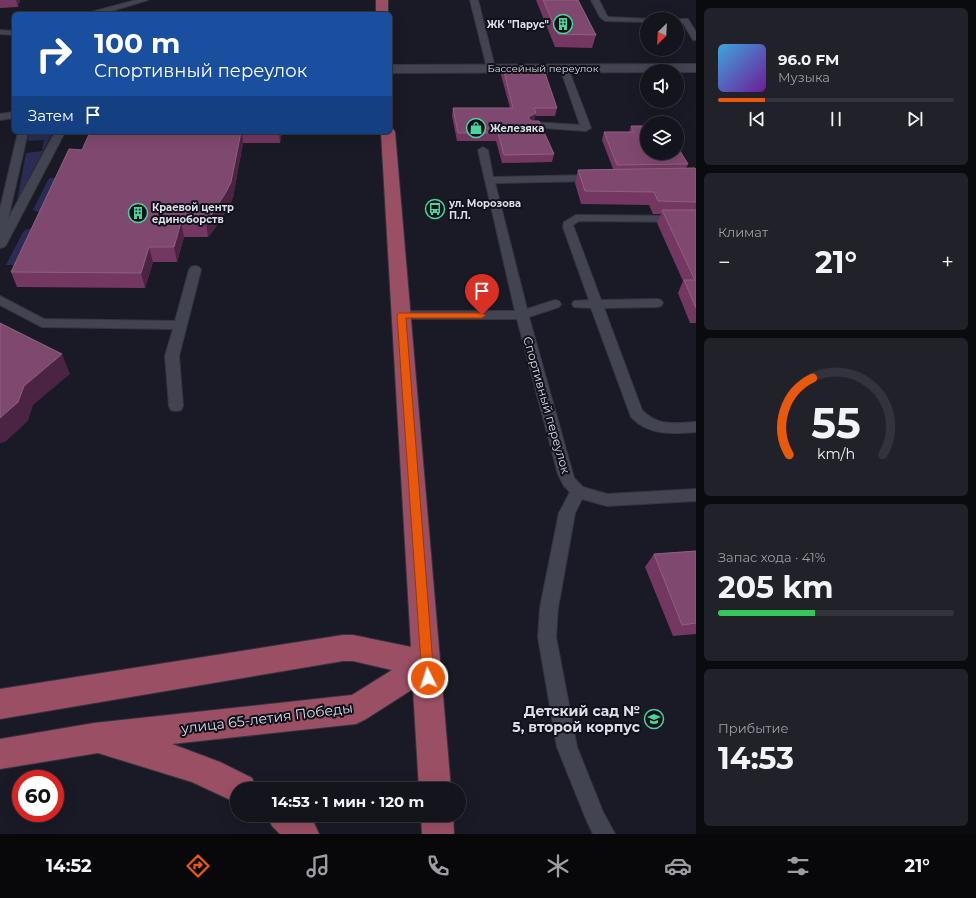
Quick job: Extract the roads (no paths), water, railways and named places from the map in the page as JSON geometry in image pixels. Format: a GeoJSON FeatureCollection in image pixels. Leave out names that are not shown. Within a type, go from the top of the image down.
{"type":"FeatureCollection","features":[{"type":"Feature","properties":{"kind":"main road"},"geometry":{"type":"LineString","coordinates":[[382,0],[382,12]]}},
{"type":"Feature","properties":{"kind":"main road"},"geometry":{"type":"LineString","coordinates":[[388,134],[435,782]]}},
{"type":"Feature","properties":{"kind":"main road"},"geometry":{"type":"LineString","coordinates":[[0,704],[343,648],[352,648],[427,664]]}},
{"type":"Feature","properties":{"kind":"main road","name":"улица 65-летия Победы"},"geometry":{"type":"LineString","coordinates":[[0,754],[94,738],[356,709],[427,664]]}},
{"type":"Feature","properties":{"kind":"main road"},"geometry":{"type":"LineString","coordinates":[[94,738],[172,758],[220,776],[230,782]]}},
{"type":"Feature","properties":{"kind":"main road"},"geometry":{"type":"LineString","coordinates":[[290,822],[303,834]]}},
{"type":"Feature","properties":{"kind":"main road"},"geometry":{"type":"LineString","coordinates":[[437,822],[438,834]]}},
{"type":"Feature","properties":{"kind":"street","name":"Бассейный переулок"},"geometry":{"type":"LineString","coordinates":[[392,69],[696,68]]}},
{"type":"Feature","properties":{"kind":"lane"},"geometry":{"type":"LineString","coordinates":[[101,12],[144,0]]}},
{"type":"Feature","properties":{"kind":"lane"},"geometry":{"type":"LineString","coordinates":[[474,0],[491,68]]}},
{"type":"Feature","properties":{"kind":"lane"},"geometry":{"type":"LineString","coordinates":[[595,0],[604,17],[608,19],[640,20]]}},
{"type":"Feature","properties":{"kind":"lane"},"geometry":{"type":"LineString","coordinates":[[684,21],[696,21]]}},
{"type":"Feature","properties":{"kind":"lane"},"geometry":{"type":"LineString","coordinates":[[684,24],[696,38]]}},
{"type":"Feature","properties":{"kind":"lane"},"geometry":{"type":"LineString","coordinates":[[0,32],[12,33]]}},
{"type":"Feature","properties":{"kind":"lane"},"geometry":{"type":"LineString","coordinates":[[533,125],[586,128],[564,68]]}},
{"type":"Feature","properties":{"kind":"lane"},"geometry":{"type":"LineString","coordinates":[[0,116],[12,115]]}},
{"type":"Feature","properties":{"kind":"lane"},"geometry":{"type":"LineString","coordinates":[[1,242],[3,219],[23,134]]}},
{"type":"Feature","properties":{"kind":"lane"},"geometry":{"type":"LineString","coordinates":[[1,242],[59,134]]}},
{"type":"Feature","properties":{"kind":"lane","name":"Спортивный переулок"},"geometry":{"type":"LineString","coordinates":[[483,150],[522,315],[565,474],[569,482],[578,491]]}},
{"type":"Feature","properties":{"kind":"lane"},"geometry":{"type":"LineString","coordinates":[[489,180],[602,178]]}},
{"type":"Feature","properties":{"kind":"lane"},"geometry":{"type":"LineString","coordinates":[[696,219],[576,218],[571,221],[568,227],[636,413],[643,422],[652,426],[664,428],[696,427]]}},
{"type":"Feature","properties":{"kind":"lane"},"geometry":{"type":"LineString","coordinates":[[176,406],[172,356],[195,270]]}},
{"type":"Feature","properties":{"kind":"lane"},"geometry":{"type":"LineString","coordinates":[[0,300],[42,323],[181,325]]}},
{"type":"Feature","properties":{"kind":"lane"},"geometry":{"type":"LineString","coordinates":[[578,304],[657,303]]}},
{"type":"Feature","properties":{"kind":"lane"},"geometry":{"type":"LineString","coordinates":[[402,315],[522,315],[555,304]]}},
{"type":"Feature","properties":{"kind":"lane"},"geometry":{"type":"LineString","coordinates":[[605,834],[596,819],[567,748],[547,637],[549,608],[567,513],[578,491],[590,496],[607,500],[696,495]]}},
{"type":"Feature","properties":{"kind":"place","name":"ЖК \"Парус\""},"geometry":{"type":"Point","coordinates":[563,24]}},
{"type":"Feature","properties":{"kind":"place","name":"Железяка"},"geometry":{"type":"Point","coordinates":[476,128]}},
{"type":"Feature","properties":{"kind":"place","name":"ул. Морозова П.Л."},"geometry":{"type":"Point","coordinates":[435,209]}},
{"type":"Feature","properties":{"kind":"place","name":"Краевой центр единоборств"},"geometry":{"type":"Point","coordinates":[138,213]}},
{"type":"Feature","properties":{"kind":"place","name":"Детский сад № 5, второй корпус"},"geometry":{"type":"Point","coordinates":[654,719]}}]}
